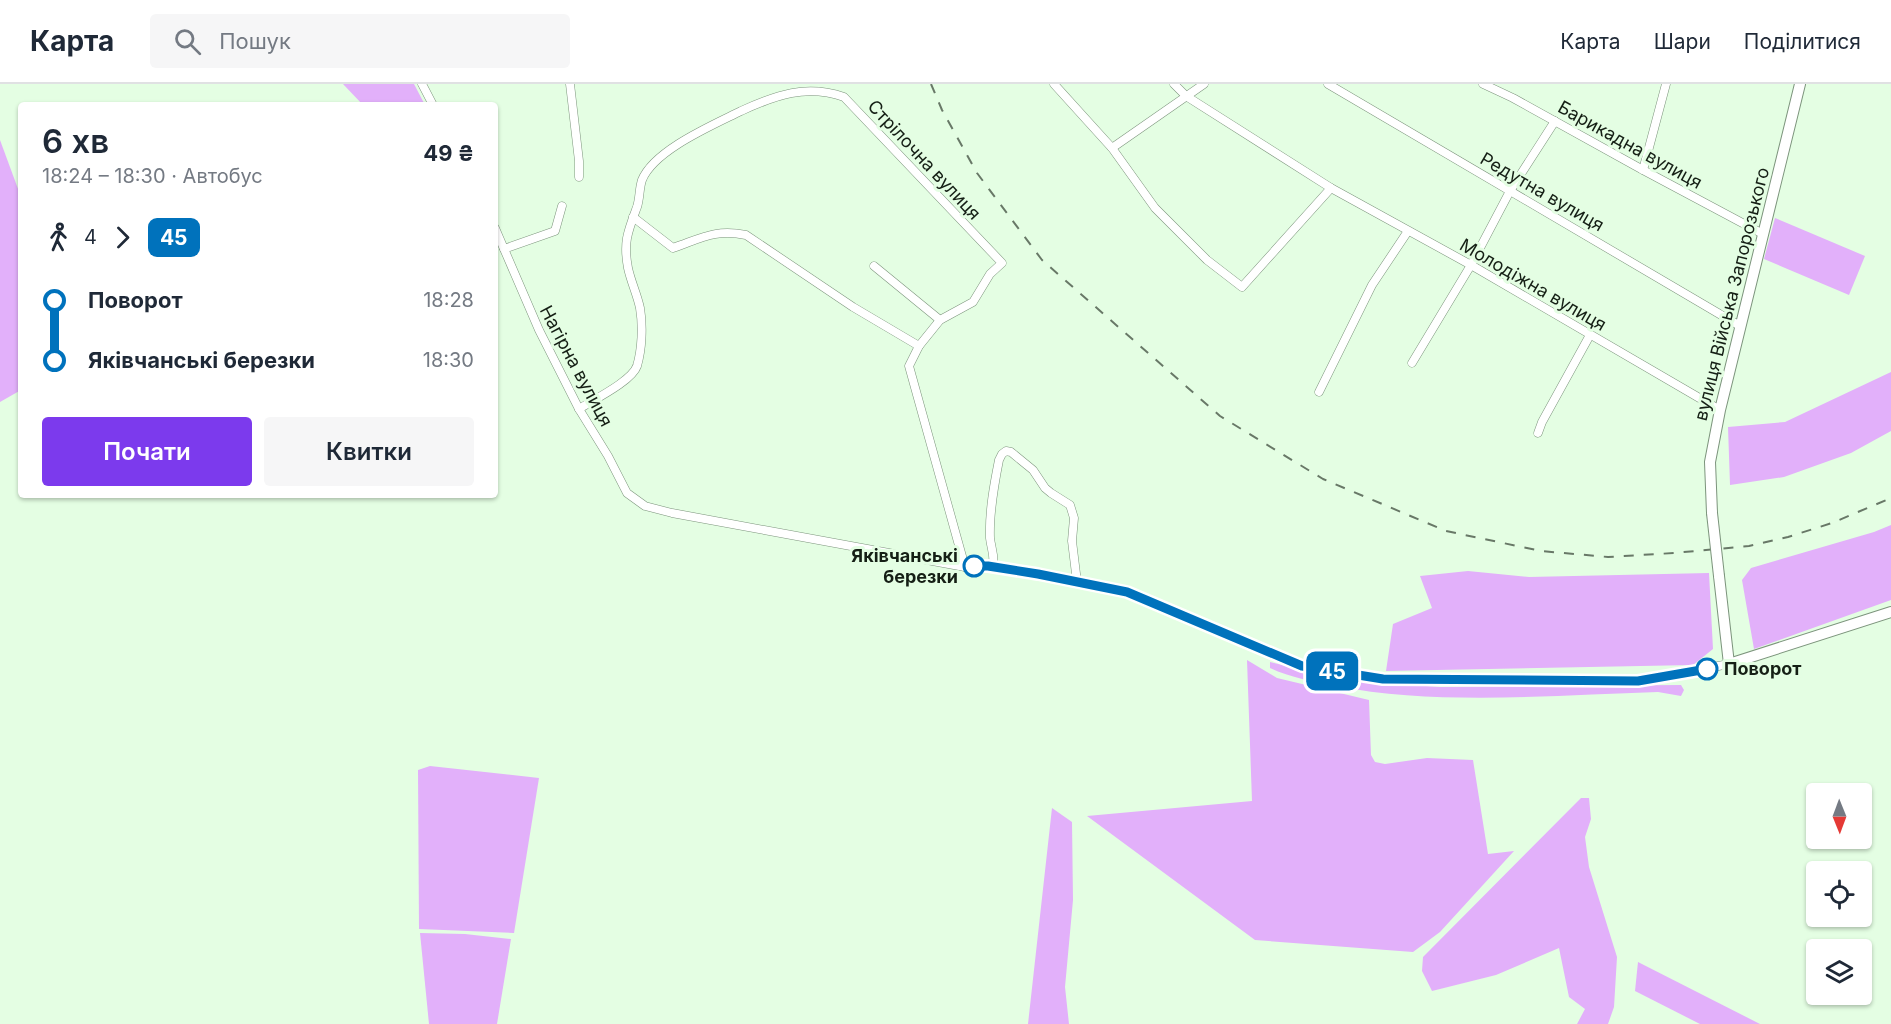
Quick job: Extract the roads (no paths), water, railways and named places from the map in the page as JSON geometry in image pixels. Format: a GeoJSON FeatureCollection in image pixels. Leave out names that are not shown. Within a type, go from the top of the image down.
{"type":"FeatureCollection","features":[{"type":"Feature","properties":{"kind":"street"},"geometry":{"type":"LineString","coordinates":[[423,84],[432,102]]}},
{"type":"Feature","properties":{"kind":"street"},"geometry":{"type":"LineString","coordinates":[[570,84],[579,177]]}},
{"type":"Feature","properties":{"kind":"street"},"geometry":{"type":"LineString","coordinates":[[1054,84],[1112,148],[1155,208],[1207,260],[1242,286],[1331,188]]}},
{"type":"Feature","properties":{"kind":"street","name":"Молодіжна вулиця"},"geometry":{"type":"LineString","coordinates":[[1174,84],[1186,96],[1331,188],[1470,265],[1720,410]]}},
{"type":"Feature","properties":{"kind":"street"},"geometry":{"type":"LineString","coordinates":[[1112,148],[1204,84]]}},
{"type":"Feature","properties":{"kind":"street","name":"Редутна вулиця"},"geometry":{"type":"LineString","coordinates":[[1328,84],[1740,326]]}},
{"type":"Feature","properties":{"kind":"street","name":"Барикадна вулиця"},"geometry":{"type":"LineString","coordinates":[[1483,84],[1513,98],[1763,234]]}},
{"type":"Feature","properties":{"kind":"street"},"geometry":{"type":"LineString","coordinates":[[1643,170],[1666,84]]}},
{"type":"Feature","properties":{"kind":"street","name":"вулиця Війська Запорозького"},"geometry":{"type":"LineString","coordinates":[[1730,664],[1712,513],[1710,462],[1740,326],[1800,84]]}},
{"type":"Feature","properties":{"kind":"street","name":"Стрілочна вулиця"},"geometry":{"type":"LineString","coordinates":[[579,409],[623,381],[636,369],[641,349],[640,308],[629,270],[626,241],[638,204],[642,181],[650,167],[692,135],[793,89],[821,89],[844,96],[1002,263],[990,274],[973,303],[940,320]]}},
{"type":"Feature","properties":{"kind":"street"},"geometry":{"type":"LineString","coordinates":[[1412,363],[1470,265],[1510,191],[1555,121]]}},
{"type":"Feature","properties":{"kind":"street"},"geometry":{"type":"LineString","coordinates":[[504,249],[555,231],[562,206]]}},
{"type":"Feature","properties":{"kind":"street"},"geometry":{"type":"LineString","coordinates":[[633,217],[673,248],[712,234],[728,232],[746,235],[853,307],[920,346]]}},
{"type":"Feature","properties":{"kind":"street"},"geometry":{"type":"LineString","coordinates":[[1319,392],[1372,285],[1408,231]]}},
{"type":"Feature","properties":{"kind":"street","name":"Нагірна вулиця"},"geometry":{"type":"LineString","coordinates":[[498,235],[539,330],[579,409],[608,456],[627,494],[645,506],[672,513],[965,567]]}},
{"type":"Feature","properties":{"kind":"street"},"geometry":{"type":"LineString","coordinates":[[874,266],[940,320],[920,346],[909,366],[965,567],[993,566],[1127,592],[1302,666],[1383,679],[1638,681],[1730,664],[1891,612]]}},
{"type":"Feature","properties":{"kind":"street"},"geometry":{"type":"LineString","coordinates":[[1538,433],[1590,335]]}},
{"type":"Feature","properties":{"kind":"street"},"geometry":{"type":"LineString","coordinates":[[993,566],[990,540],[991,512],[999,460],[1006,451],[1011,452],[1033,470],[1045,488],[1070,505],[1074,518],[1072,549],[1077,582]]}},
{"type":"Feature","properties":{"kind":"railway"},"geometry":{"type":"LineString","coordinates":[[931,84],[942,110],[977,173],[1042,260],[1220,416],[1323,479],[1446,531],[1541,551],[1608,557],[1749,546],[1832,523],[1891,498]]}},
{"type":"Feature","properties":{"kind":"place","name":"Яківчанські березки"},"geometry":{"type":"Point","coordinates":[974,566]}},
{"type":"Feature","properties":{"kind":"place","name":"Поворот"},"geometry":{"type":"Point","coordinates":[1707,669]}}]}
